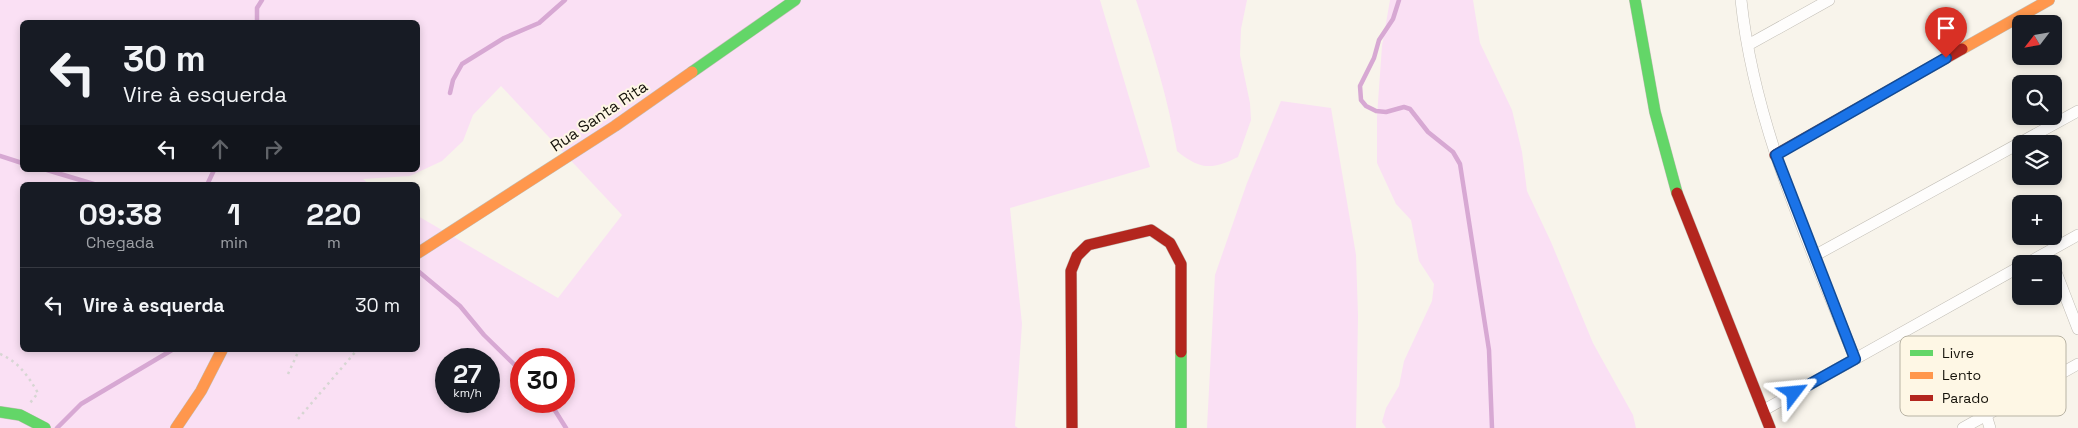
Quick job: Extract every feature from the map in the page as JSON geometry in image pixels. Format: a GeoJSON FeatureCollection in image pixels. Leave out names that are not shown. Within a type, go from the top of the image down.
{"type":"FeatureCollection","features":[{"type":"Feature","properties":{"kind":"street","name":"Rua Santa Rita"},"geometry":{"type":"LineString","coordinates":[[420,251],[615,126],[795,0]]}},
{"type":"Feature","properties":{"kind":"street"},"geometry":{"type":"LineString","coordinates":[[1635,0],[1653,104],[1680,203],[1770,428]]}},
{"type":"Feature","properties":{"kind":"street"},"geometry":{"type":"LineString","coordinates":[[1741,0],[1756,86],[1776,155],[1855,359]]}},
{"type":"Feature","properties":{"kind":"street"},"geometry":{"type":"LineString","coordinates":[[1748,45],[1828,0]]}},
{"type":"Feature","properties":{"kind":"street"},"geometry":{"type":"LineString","coordinates":[[1776,155],[2049,0]]}},
{"type":"Feature","properties":{"kind":"street"},"geometry":{"type":"LineString","coordinates":[[1814,256],[2078,110]]}},
{"type":"Feature","properties":{"kind":"street"},"geometry":{"type":"LineString","coordinates":[[1072,428],[1073,263],[1088,245],[1151,230],[1170,243],[1181,264],[1181,428]]}},
{"type":"Feature","properties":{"kind":"street"},"geometry":{"type":"LineString","coordinates":[[2042,255],[2078,235]]}},
{"type":"Feature","properties":{"kind":"street"},"geometry":{"type":"LineString","coordinates":[[1764,410],[2012,271]]}},
{"type":"Feature","properties":{"kind":"street"},"geometry":{"type":"LineString","coordinates":[[2062,288],[2078,329]]}},
{"type":"Feature","properties":{"kind":"street"},"geometry":{"type":"LineString","coordinates":[[176,428],[201,391],[221,352]]}},
{"type":"Feature","properties":{"kind":"street"},"geometry":{"type":"LineString","coordinates":[[2066,371],[2078,364]]}},
{"type":"Feature","properties":{"kind":"street"},"geometry":{"type":"LineString","coordinates":[[0,412],[20,415],[41,426]]}},
{"type":"Feature","properties":{"kind":"street"},"geometry":{"type":"LineString","coordinates":[[1963,428],[1984,416]]}},
{"type":"Feature","properties":{"kind":"street"},"geometry":{"type":"LineString","coordinates":[[1986,416],[1990,428]]}},
{"type":"Feature","properties":{"kind":"path"},"geometry":{"type":"LineString","coordinates":[[288,374],[298,352]]}},
{"type":"Feature","properties":{"kind":"path"},"geometry":{"type":"LineString","coordinates":[[298,419],[355,352]]}},
{"type":"Feature","properties":{"kind":"path"},"geometry":{"type":"LineString","coordinates":[[0,354],[12,359],[28,375],[38,393],[20,415]]}},
{"type":"Feature","properties":{"kind":"shaded area"},"geometry":{"type":"Polygon","coordinates":[[[0,0],[1100,0],[1150,167],[1010,208],[1022,324],[1015,426],[1018,428],[0,428],[0,0]]]}},
{"type":"Feature","properties":{"kind":"shaded area"},"geometry":{"type":"Polygon","coordinates":[[[1136,0],[1247,0],[1241,29],[1240,55],[1250,103],[1251,120],[1238,157],[1221,164],[1206,166],[1193,162],[1177,151],[1160,75],[1136,0]]]}},
{"type":"Feature","properties":{"kind":"shaded area"},"geometry":{"type":"Polygon","coordinates":[[[1390,0],[1473,0],[1480,43],[1512,110],[1522,152],[1527,191],[1551,242],[1593,343],[1633,415],[1636,428],[1386,428],[1382,422],[1386,408],[1399,386],[1404,361],[1432,301],[1434,284],[1419,261],[1411,220],[1396,204],[1377,163],[1377,116],[1382,46],[1390,0]]]}},
{"type":"Feature","properties":{"kind":"shaded area"},"geometry":{"type":"Polygon","coordinates":[[[1281,101],[1331,108],[1356,255],[1358,316],[1356,428],[1207,428],[1215,275],[1247,183],[1281,101]]]}},
{"type":"Feature","properties":{"kind":"waterway"},"geometry":{"type":"LineString","coordinates":[[257,20],[257,8],[262,0]]}},
{"type":"Feature","properties":{"kind":"waterway"},"geometry":{"type":"LineString","coordinates":[[450,93],[453,80],[462,64],[504,38],[539,23],[565,0]]}},
{"type":"Feature","properties":{"kind":"waterway"},"geometry":{"type":"LineString","coordinates":[[1399,0],[1393,19],[1379,40],[1374,58],[1360,86],[1361,100],[1366,106],[1376,111],[1386,112],[1404,107],[1410,109],[1428,132],[1453,152],[1460,164],[1489,350],[1492,428]]}},
{"type":"Feature","properties":{"kind":"waterway"},"geometry":{"type":"LineString","coordinates":[[0,156],[20,162]]}},
{"type":"Feature","properties":{"kind":"waterway"},"geometry":{"type":"LineString","coordinates":[[54,172],[87,182]]}},
{"type":"Feature","properties":{"kind":"waterway"},"geometry":{"type":"LineString","coordinates":[[208,182],[213,172]]}},
{"type":"Feature","properties":{"kind":"waterway"},"geometry":{"type":"LineString","coordinates":[[420,273],[460,306],[484,335],[510,360]]}},
{"type":"Feature","properties":{"kind":"waterway"},"geometry":{"type":"LineString","coordinates":[[57,428],[81,404],[169,352]]}},
{"type":"Feature","properties":{"kind":"waterway"},"geometry":{"type":"LineString","coordinates":[[557,413],[566,428]]}},
{"type":"Feature","properties":{"kind":"traffic: fast"},"geometry":{"type":"LineString","coordinates":[[692,72],[795,0]]}},
{"type":"Feature","properties":{"kind":"traffic: fast"},"geometry":{"type":"LineString","coordinates":[[1635,0],[1655,112],[1677,193]]}},
{"type":"Feature","properties":{"kind":"traffic: fast"},"geometry":{"type":"LineString","coordinates":[[1181,352],[1181,428]]}},
{"type":"Feature","properties":{"kind":"traffic: fast"},"geometry":{"type":"LineString","coordinates":[[0,412],[20,415],[45,428]]}},
{"type":"Feature","properties":{"kind":"traffic: slow"},"geometry":{"type":"LineString","coordinates":[[1962,49],[2049,0]]}},
{"type":"Feature","properties":{"kind":"traffic: slow"},"geometry":{"type":"LineString","coordinates":[[420,252],[615,126],[692,72]]}},
{"type":"Feature","properties":{"kind":"traffic: slow"},"geometry":{"type":"LineString","coordinates":[[176,428],[201,391],[221,352]]}},
{"type":"Feature","properties":{"kind":"traffic: jam"},"geometry":{"type":"LineString","coordinates":[[1775,155],[1962,49]]}},
{"type":"Feature","properties":{"kind":"traffic: jam"},"geometry":{"type":"LineString","coordinates":[[1677,193],[1770,428]]}},
{"type":"Feature","properties":{"kind":"traffic: jam"},"geometry":{"type":"LineString","coordinates":[[1072,428],[1071,271],[1077,256],[1088,245],[1151,230],[1170,243],[1181,264],[1181,352]]}},
{"type":"Feature","properties":{"kind":"route"},"geometry":{"type":"LineString","coordinates":[[1794,393],[1855,359],[1791,199],[1776,155],[1946,58]]}}]}
